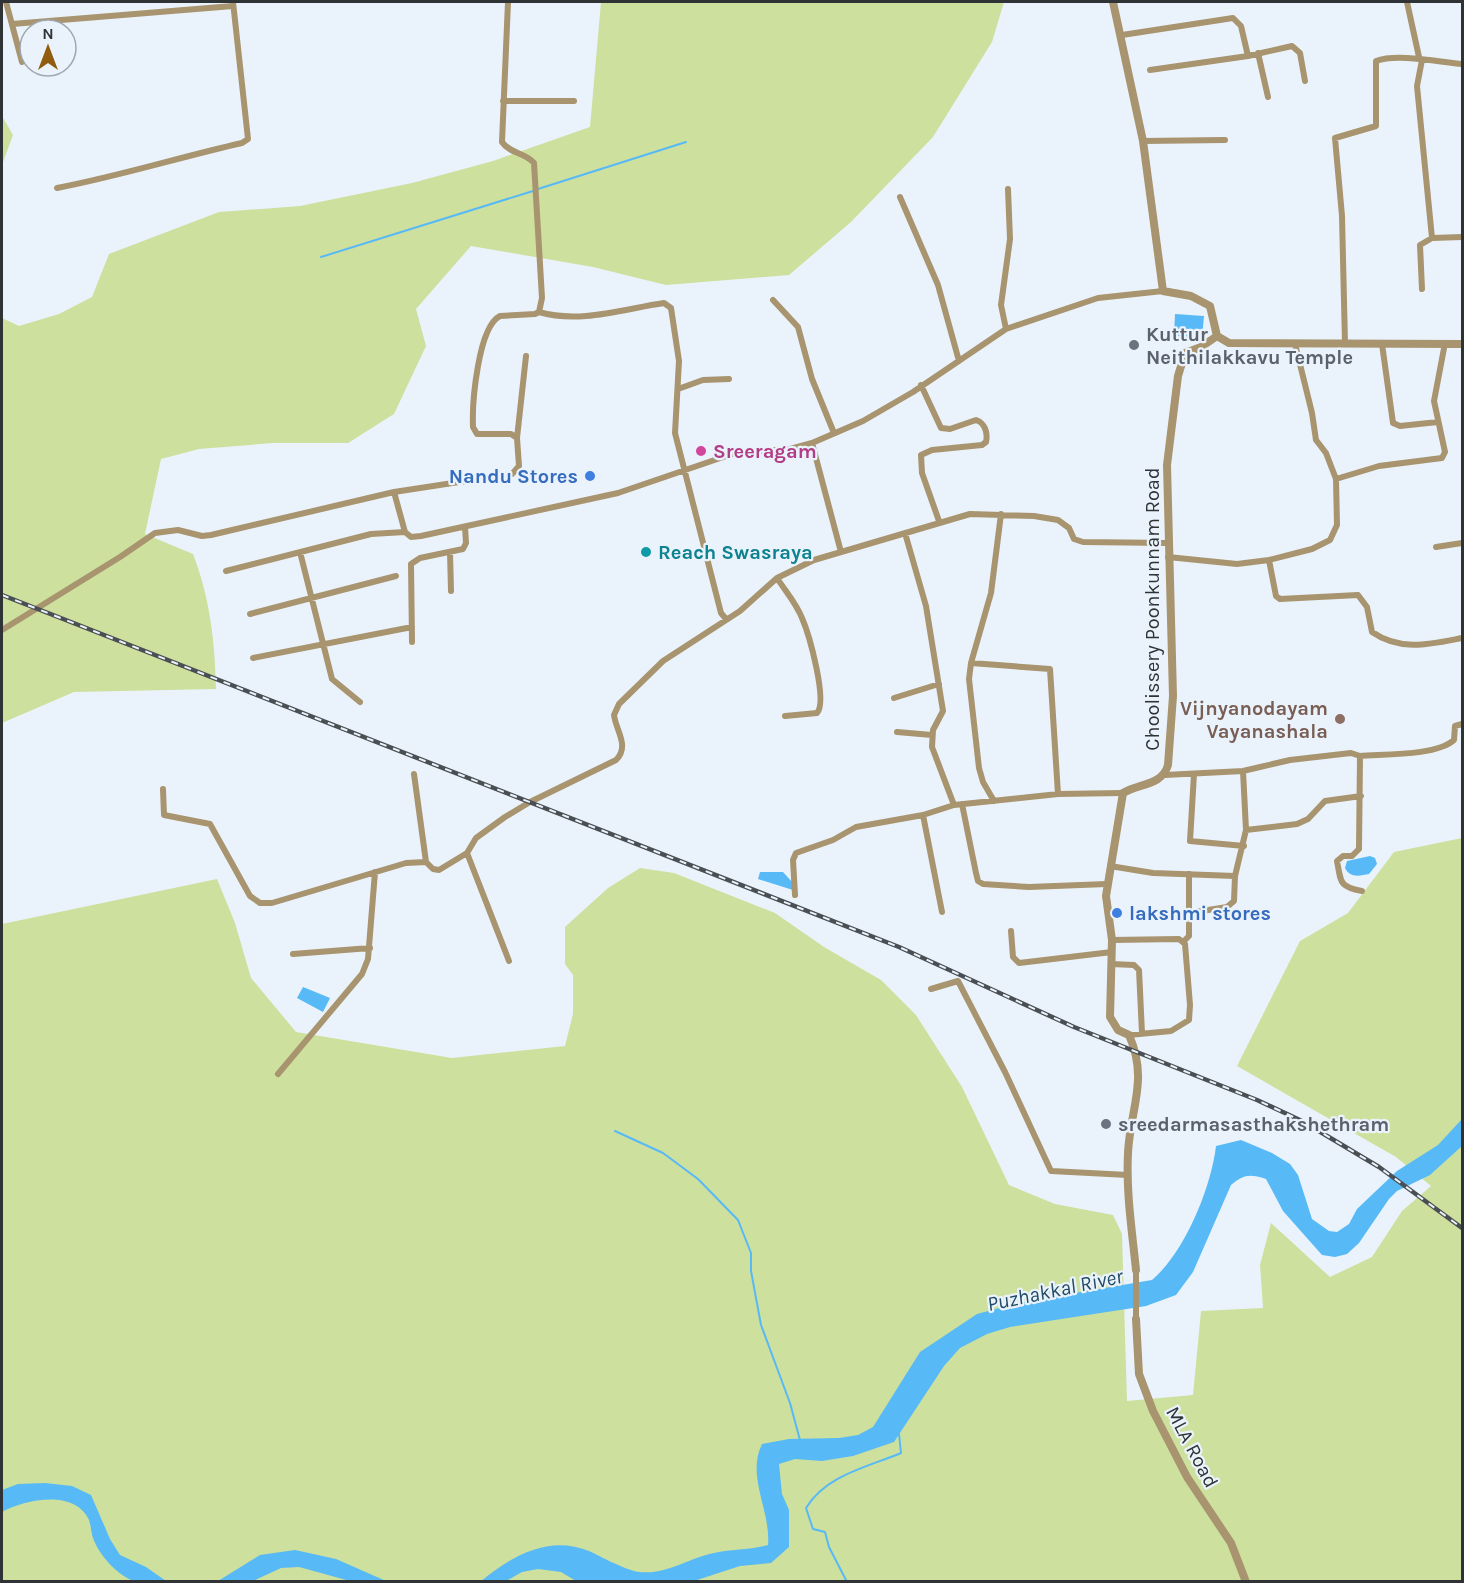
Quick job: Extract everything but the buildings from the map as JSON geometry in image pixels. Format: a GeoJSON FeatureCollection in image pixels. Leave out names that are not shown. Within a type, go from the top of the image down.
{"type":"FeatureCollection","features":[{"type":"Feature","properties":{"kind":"street"},"geometry":{"type":"LineString","coordinates":[[6,2],[18,47]]}},
{"type":"Feature","properties":{"kind":"street"},"geometry":{"type":"LineString","coordinates":[[508,2],[502,142],[510,151],[530,158],[536,173],[542,298],[539,312]]}},
{"type":"Feature","properties":{"kind":"street"},"geometry":{"type":"LineString","coordinates":[[1113,2],[1122,35],[1143,141],[1163,291]]}},
{"type":"Feature","properties":{"kind":"street"},"geometry":{"type":"LineString","coordinates":[[1407,2],[1420,58],[1417,86],[1432,238]]}},
{"type":"Feature","properties":{"kind":"street"},"geometry":{"type":"LineString","coordinates":[[12,24],[233,4],[249,131],[248,139],[242,143],[163,161],[106,179],[57,188]]}},
{"type":"Feature","properties":{"kind":"street"},"geometry":{"type":"LineString","coordinates":[[1122,35],[1233,18],[1241,26],[1248,56]]}},
{"type":"Feature","properties":{"kind":"street"},"geometry":{"type":"LineString","coordinates":[[1150,70],[1248,56],[1295,46],[1300,53],[1305,81]]}},
{"type":"Feature","properties":{"kind":"street"},"geometry":{"type":"LineString","coordinates":[[1258,53],[1268,97]]}},
{"type":"Feature","properties":{"kind":"street"},"geometry":{"type":"LineString","coordinates":[[1345,343],[1342,216],[1335,138],[1376,126],[1376,61],[1420,58],[1462,64]]}},
{"type":"Feature","properties":{"kind":"street"},"geometry":{"type":"LineString","coordinates":[[503,101],[574,101]]}},
{"type":"Feature","properties":{"kind":"street"},"geometry":{"type":"LineString","coordinates":[[1143,141],[1225,140]]}},
{"type":"Feature","properties":{"kind":"street"},"geometry":{"type":"LineString","coordinates":[[1006,329],[1001,305],[1010,239],[1008,189]]}},
{"type":"Feature","properties":{"kind":"street"},"geometry":{"type":"LineString","coordinates":[[900,197],[938,285],[959,360]]}},
{"type":"Feature","properties":{"kind":"street"},"geometry":{"type":"LineString","coordinates":[[1422,289],[1420,245],[1432,238],[1462,237]]}},
{"type":"Feature","properties":{"kind":"street"},"geometry":{"type":"LineString","coordinates":[[394,492],[405,532],[411,537],[421,536],[618,493],[684,473],[735,453],[790,449],[812,443],[863,421],[1006,329],[1098,298],[1163,291],[1191,296],[1210,306],[1217,336],[1229,343],[1445,342],[1462,344]]}},
{"type":"Feature","properties":{"kind":"street"},"geometry":{"type":"LineString","coordinates":[[773,300],[798,327],[812,379],[834,433]]}},
{"type":"Feature","properties":{"kind":"street"},"geometry":{"type":"LineString","coordinates":[[517,438],[511,434],[477,434],[474,431],[473,422],[483,345],[494,319],[500,315],[529,316],[539,312],[555,317],[577,317],[669,304],[673,315],[677,350],[678,389],[674,426],[721,613],[726,620]]}},
{"type":"Feature","properties":{"kind":"street","name":"Choolissery Poonkunnam Road"},"geometry":{"type":"LineString","coordinates":[[1123,793],[1165,775],[1172,743],[1173,696],[1167,465],[1181,363],[1185,353],[1201,348],[1217,336]]}},
{"type":"Feature","properties":{"kind":"street"},"geometry":{"type":"LineString","coordinates":[[1336,479],[1378,466],[1442,458],[1445,452],[1434,393],[1445,342]]}},
{"type":"Feature","properties":{"kind":"street"},"geometry":{"type":"LineString","coordinates":[[1168,557],[1237,564],[1269,560],[1312,549],[1330,540],[1336,525],[1336,479],[1326,453],[1316,440],[1312,413],[1295,344]]}},
{"type":"Feature","properties":{"kind":"street"},"geometry":{"type":"LineString","coordinates":[[1382,344],[1393,423],[1400,426],[1438,422]]}},
{"type":"Feature","properties":{"kind":"street"},"geometry":{"type":"LineString","coordinates":[[2,630],[155,533],[178,530],[202,536],[211,535],[394,492],[512,474],[519,466],[517,438],[526,356]]}},
{"type":"Feature","properties":{"kind":"street"},"geometry":{"type":"LineString","coordinates":[[678,389],[703,380],[729,379]]}},
{"type":"Feature","properties":{"kind":"street"},"geometry":{"type":"LineString","coordinates":[[921,385],[941,428],[950,429],[976,420],[983,424],[986,431],[986,442],[982,445],[932,450],[921,455],[922,473],[939,521]]}},
{"type":"Feature","properties":{"kind":"street"},"geometry":{"type":"LineString","coordinates":[[812,443],[841,552]]}},
{"type":"Feature","properties":{"kind":"street"},"geometry":{"type":"LineString","coordinates":[[414,774],[426,862],[433,869],[439,870],[466,853],[476,838],[530,801],[616,760],[621,755],[622,746],[614,715],[619,704],[663,662],[749,604],[777,578],[814,560],[939,521],[970,514],[1001,514],[1059,520],[1069,528],[1074,539],[1083,542],[1168,543]]}},
{"type":"Feature","properties":{"kind":"street"},"geometry":{"type":"LineString","coordinates":[[994,801],[983,782],[976,751],[969,679],[971,663],[991,593],[1001,514]]}},
{"type":"Feature","properties":{"kind":"street"},"geometry":{"type":"LineString","coordinates":[[412,642],[411,564],[420,558],[464,547],[465,527]]}},
{"type":"Feature","properties":{"kind":"street"},"geometry":{"type":"LineString","coordinates":[[226,571],[371,534],[405,532]]}},
{"type":"Feature","properties":{"kind":"street"},"geometry":{"type":"LineString","coordinates":[[905,533],[926,606],[943,711],[932,735],[932,747],[954,805]]}},
{"type":"Feature","properties":{"kind":"street"},"geometry":{"type":"LineString","coordinates":[[1436,547],[1462,543]]}},
{"type":"Feature","properties":{"kind":"street"},"geometry":{"type":"LineString","coordinates":[[300,552],[332,679],[360,702]]}},
{"type":"Feature","properties":{"kind":"street"},"geometry":{"type":"LineString","coordinates":[[450,552],[451,591]]}},
{"type":"Feature","properties":{"kind":"street"},"geometry":{"type":"LineString","coordinates":[[1269,560],[1276,596],[1280,599],[1358,595],[1367,607],[1372,632],[1378,637],[1421,647],[1462,638]]}},
{"type":"Feature","properties":{"kind":"street"},"geometry":{"type":"LineString","coordinates":[[250,614],[396,576]]}},
{"type":"Feature","properties":{"kind":"street"},"geometry":{"type":"LineString","coordinates":[[777,578],[795,603],[808,632],[817,670],[821,706],[818,713],[785,716]]}},
{"type":"Feature","properties":{"kind":"street"},"geometry":{"type":"LineString","coordinates":[[253,658],[412,627]]}},
{"type":"Feature","properties":{"kind":"street"},"geometry":{"type":"LineString","coordinates":[[971,663],[1050,669],[1058,794]]}},
{"type":"Feature","properties":{"kind":"street"},"geometry":{"type":"LineString","coordinates":[[894,699],[939,684]]}},
{"type":"Feature","properties":{"kind":"street"},"geometry":{"type":"LineString","coordinates":[[1165,775],[1243,771],[1290,760],[1351,753],[1360,756],[1438,748],[1452,742],[1455,726],[1462,724]]}},
{"type":"Feature","properties":{"kind":"street"},"geometry":{"type":"LineString","coordinates":[[897,732],[932,735]]}},
{"type":"Feature","properties":{"kind":"street"},"geometry":{"type":"LineString","coordinates":[[1360,756],[1359,849],[1356,854],[1343,856],[1337,861],[1342,884],[1347,888],[1362,891]]}},
{"type":"Feature","properties":{"kind":"street"},"geometry":{"type":"LineString","coordinates":[[1189,913],[1232,905],[1235,896],[1235,876],[1246,830],[1243,771]]}},
{"type":"Feature","properties":{"kind":"street"},"geometry":{"type":"LineString","coordinates":[[1194,774],[1189,839],[1194,842],[1244,846]]}},
{"type":"Feature","properties":{"kind":"street"},"geometry":{"type":"LineString","coordinates":[[163,789],[164,815],[210,824],[250,896],[260,903],[272,903],[406,863],[426,862]]}},
{"type":"Feature","properties":{"kind":"street"},"geometry":{"type":"LineString","coordinates":[[795,895],[793,860],[796,853],[833,840],[856,827],[923,815],[954,805],[1058,794],[1123,793],[1109,866],[1106,896],[1112,940],[1110,1017],[1118,1030],[1129,1035],[1171,1031],[1189,1020],[1190,998],[1184,941]]}},
{"type":"Feature","properties":{"kind":"street"},"geometry":{"type":"LineString","coordinates":[[1246,830],[1297,824],[1308,819],[1325,801],[1361,796]]}},
{"type":"Feature","properties":{"kind":"street"},"geometry":{"type":"LineString","coordinates":[[962,804],[978,881],[983,884],[1029,887],[1107,884]]}},
{"type":"Feature","properties":{"kind":"street"},"geometry":{"type":"LineString","coordinates":[[923,815],[942,912]]}},
{"type":"Feature","properties":{"kind":"street"},"geometry":{"type":"LineString","coordinates":[[466,853],[509,961]]}},
{"type":"Feature","properties":{"kind":"street"},"geometry":{"type":"LineString","coordinates":[[1109,866],[1153,873],[1235,876]]}},
{"type":"Feature","properties":{"kind":"street"},"geometry":{"type":"LineString","coordinates":[[278,1074],[356,983],[368,959],[375,872]]}},
{"type":"Feature","properties":{"kind":"street"},"geometry":{"type":"LineString","coordinates":[[1112,940],[1184,941],[1189,936],[1190,874]]}},
{"type":"Feature","properties":{"kind":"street"},"geometry":{"type":"LineString","coordinates":[[1011,931],[1013,957],[1019,963],[1112,952]]}},
{"type":"Feature","properties":{"kind":"street"},"geometry":{"type":"LineString","coordinates":[[293,954],[370,948]]}},
{"type":"Feature","properties":{"kind":"street"},"geometry":{"type":"LineString","coordinates":[[1111,964],[1134,965],[1139,970],[1142,1034]]}},
{"type":"Feature","properties":{"kind":"street"},"geometry":{"type":"LineString","coordinates":[[931,989],[958,981],[1005,1072],[1051,1171],[1128,1174]]}},
{"type":"Feature","properties":{"kind":"street"},"geometry":{"type":"LineString","coordinates":[[1129,1035],[1136,1051],[1140,1072],[1129,1140],[1127,1201],[1136,1270],[1136,1319]]}},
{"type":"Feature","properties":{"kind":"street","name":"MLA Road"},"geometry":{"type":"LineString","coordinates":[[1136,1319],[1139,1374],[1153,1411],[1183,1470],[1231,1543],[1246,1581]]}},
{"type":"Feature","properties":{"kind":"green space"},"geometry":{"type":"Polygon","coordinates":[[[601,2],[1004,2],[992,42],[933,137],[851,222],[789,275],[666,285],[593,267],[471,246],[416,309],[426,346],[394,414],[348,443],[273,443],[199,449],[161,459],[145,534],[193,554],[204,587],[210,620],[216,689],[74,692],[2,723],[2,318],[19,326],[59,314],[92,297],[109,254],[219,212],[300,206],[412,183],[493,161],[590,127],[601,2]]]}},
{"type":"Feature","properties":{"kind":"green space"},"geometry":{"type":"Polygon","coordinates":[[[2,116],[13,135],[2,165],[2,116]]]}},
{"type":"Feature","properties":{"kind":"green space"},"geometry":{"type":"Polygon","coordinates":[[[1462,838],[1462,1581],[2,1582],[2,924],[217,879],[235,923],[251,978],[296,1032],[452,1058],[565,1046],[573,1014],[573,975],[565,964],[565,927],[608,888],[640,868],[674,873],[775,913],[824,947],[881,980],[916,1015],[962,1087],[1009,1185],[1055,1204],[1113,1215],[1122,1234],[1127,1401],[1193,1395],[1201,1311],[1263,1308],[1260,1265],[1271,1223],[1330,1277],[1372,1257],[1402,1211],[1431,1186],[1396,1157],[1237,1066],[1300,941],[1348,913],[1394,852],[1462,838]]]}},
{"type":"Feature","properties":{"kind":"water"},"geometry":{"type":"Polygon","coordinates":[[[1175,314],[1204,316],[1202,338],[1174,336],[1175,314]]]}},
{"type":"Feature","properties":{"kind":"water"},"geometry":{"type":"Polygon","coordinates":[[[1370,856],[1375,858],[1377,864],[1369,874],[1352,875],[1345,868],[1347,861],[1370,856]]]}},
{"type":"Feature","properties":{"kind":"water"},"geometry":{"type":"Polygon","coordinates":[[[760,872],[783,872],[793,883],[793,890],[758,879],[760,872]]]}},
{"type":"Feature","properties":{"kind":"water"},"geometry":{"type":"Polygon","coordinates":[[[303,987],[330,998],[323,1012],[297,998],[303,987]]]}},
{"type":"Feature","properties":{"kind":"water"},"geometry":{"type":"Polygon","coordinates":[[[1462,1119],[1462,1146],[1430,1175],[1397,1191],[1359,1243],[1347,1254],[1335,1257],[1322,1255],[1283,1211],[1266,1179],[1244,1177],[1231,1185],[1193,1272],[1176,1295],[1146,1306],[1010,1327],[987,1334],[960,1348],[944,1366],[894,1442],[853,1456],[822,1461],[795,1459],[779,1464],[782,1494],[789,1510],[789,1547],[771,1563],[740,1566],[694,1581],[576,1581],[561,1572],[538,1569],[522,1572],[506,1581],[480,1582],[517,1557],[544,1547],[559,1545],[574,1546],[589,1551],[627,1569],[649,1572],[668,1569],[714,1553],[768,1545],[768,1532],[757,1468],[762,1444],[789,1439],[839,1438],[858,1435],[873,1427],[920,1352],[977,1314],[1022,1302],[1152,1280],[1175,1253],[1194,1218],[1209,1181],[1216,1146],[1241,1140],[1272,1153],[1290,1164],[1298,1175],[1312,1219],[1329,1231],[1337,1232],[1349,1224],[1357,1209],[1397,1171],[1438,1145],[1462,1119]]]}},
{"type":"Feature","properties":{"kind":"water"},"geometry":{"type":"Polygon","coordinates":[[[45,1483],[72,1486],[91,1495],[110,1539],[120,1555],[146,1567],[166,1581],[134,1581],[115,1569],[96,1544],[89,1520],[82,1510],[73,1504],[61,1500],[36,1501],[23,1503],[2,1512],[2,1490],[18,1484],[45,1483]]]}},
{"type":"Feature","properties":{"kind":"water"},"geometry":{"type":"Polygon","coordinates":[[[295,1550],[336,1559],[386,1581],[350,1581],[299,1567],[281,1568],[253,1581],[218,1581],[260,1555],[295,1550]]]}},
{"type":"Feature","properties":{"kind":"waterway"},"geometry":{"type":"LineString","coordinates":[[538,189],[686,142]]}},
{"type":"Feature","properties":{"kind":"waterway"},"geometry":{"type":"LineString","coordinates":[[321,257],[533,191]]}},
{"type":"Feature","properties":{"kind":"waterway"},"geometry":{"type":"LineString","coordinates":[[615,1131],[663,1153],[698,1179],[738,1220],[751,1253],[751,1271],[761,1325],[790,1403],[800,1440]]}},
{"type":"Feature","properties":{"kind":"waterway"},"geometry":{"type":"LineString","coordinates":[[847,1582],[829,1547],[825,1532],[813,1529],[806,1508],[814,1497],[836,1480],[901,1453],[899,1434]]}},
{"type":"Feature","properties":{"kind":"railway"},"geometry":{"type":"LineString","coordinates":[[2,595],[899,947],[1074,1027],[1257,1100],[1302,1121],[1379,1167],[1462,1228]]}},
{"type":"Feature","properties":{"kind":"place","name":"Kuttur Neithilakkavu Temple"},"geometry":{"type":"Point","coordinates":[1134,345]}},
{"type":"Feature","properties":{"kind":"place","name":"Sreeragam"},"geometry":{"type":"Point","coordinates":[701,451]}},
{"type":"Feature","properties":{"kind":"place","name":"Nandu Stores"},"geometry":{"type":"Point","coordinates":[590,476]}},
{"type":"Feature","properties":{"kind":"place","name":"Reach Swasraya"},"geometry":{"type":"Point","coordinates":[646,552]}},
{"type":"Feature","properties":{"kind":"place","name":"Vijnyanodayam Vayanashala"},"geometry":{"type":"Point","coordinates":[1340,719]}},
{"type":"Feature","properties":{"kind":"place","name":"lakshmi stores"},"geometry":{"type":"Point","coordinates":[1117,913]}},
{"type":"Feature","properties":{"kind":"place","name":"sreedarmasasthakshethram"},"geometry":{"type":"Point","coordinates":[1106,1124]}},
{"type":"Feature","properties":{"kind":"water label","name":"Puzhakkal River"},"geometry":{"type":"Point","coordinates":[1055,1290]}}]}
